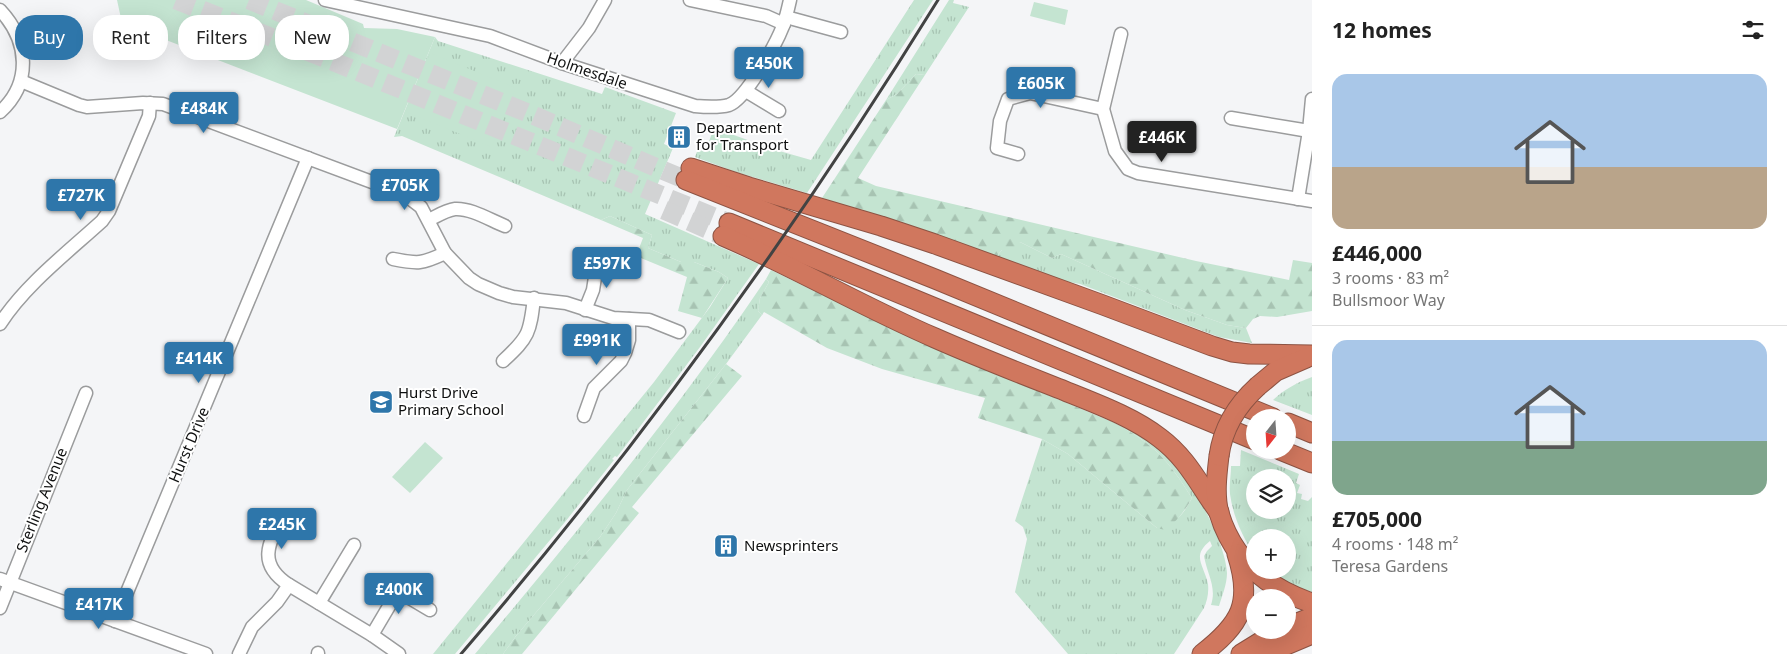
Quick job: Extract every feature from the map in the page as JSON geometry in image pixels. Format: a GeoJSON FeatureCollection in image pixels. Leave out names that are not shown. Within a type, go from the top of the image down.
{"type":"FeatureCollection","features":[{"type":"Feature","properties":{"kind":"highway"},"geometry":{"type":"LineString","coordinates":[[1251,409],[935,279],[689,174],[749,187],[926,241],[1232,352],[1312,356]]}},
{"type":"Feature","properties":{"kind":"highway"},"geometry":{"type":"LineString","coordinates":[[1202,654],[1228,632],[1236,619],[1243,602],[1244,577],[1236,551],[1219,512],[1188,465],[1175,450],[1138,424],[1086,400],[894,320],[754,250],[726,230],[1246,436]]}},
{"type":"Feature","properties":{"kind":"highway"},"geometry":{"type":"LineString","coordinates":[[1219,512],[1217,491],[1219,456],[1222,438],[1232,416],[1258,386],[1281,368],[1312,356]]}},
{"type":"Feature","properties":{"kind":"highway"},"geometry":{"type":"LineString","coordinates":[[1296,426],[1312,433]]}},
{"type":"Feature","properties":{"kind":"highway"},"geometry":{"type":"LineString","coordinates":[[1296,456],[1312,463]]}},
{"type":"Feature","properties":{"kind":"highway"},"geometry":{"type":"LineString","coordinates":[[1236,551],[1259,575],[1272,584],[1293,596],[1312,603]]}},
{"type":"Feature","properties":{"kind":"highway"},"geometry":{"type":"LineString","coordinates":[[1296,624],[1312,617]]}},
{"type":"Feature","properties":{"kind":"highway"},"geometry":{"type":"LineString","coordinates":[[1265,654],[1312,634]]}},
{"type":"Feature","properties":{"kind":"highway"},"geometry":{"type":"LineString","coordinates":[[1240,654],[1265,639]]}},
{"type":"Feature","properties":{"kind":"street","name":"Holmesdale"},"geometry":{"type":"LineString","coordinates":[[328,0],[490,36],[562,63],[694,106],[714,107],[730,104],[746,91],[777,41],[790,0]]}},
{"type":"Feature","properties":{"kind":"street"},"geometry":{"type":"LineString","coordinates":[[562,63],[589,28],[605,0]]}},
{"type":"Feature","properties":{"kind":"street"},"geometry":{"type":"LineString","coordinates":[[690,0],[841,32]]}},
{"type":"Feature","properties":{"kind":"street"},"geometry":{"type":"LineString","coordinates":[[0,10],[14,28],[22,51],[23,64],[21,81],[15,96],[0,112]]}},
{"type":"Feature","properties":{"kind":"street"},"geometry":{"type":"LineString","coordinates":[[1121,34],[1103,109],[1115,151],[1128,169],[1138,174],[1312,201]]}},
{"type":"Feature","properties":{"kind":"street"},"geometry":{"type":"LineString","coordinates":[[21,81],[87,107],[150,102],[163,104],[393,190],[416,202],[429,220],[445,254],[463,272],[489,289],[513,297],[566,303],[613,318],[657,322],[679,332]]}},
{"type":"Feature","properties":{"kind":"street"},"geometry":{"type":"LineString","coordinates":[[746,91],[779,111]]}},
{"type":"Feature","properties":{"kind":"street"},"geometry":{"type":"LineString","coordinates":[[1018,154],[997,148],[1000,121],[1008,99],[1030,93],[1103,109]]}},
{"type":"Feature","properties":{"kind":"street"},"geometry":{"type":"LineString","coordinates":[[1298,199],[1312,99]]}},
{"type":"Feature","properties":{"kind":"street"},"geometry":{"type":"LineString","coordinates":[[0,324],[4,308],[37,281],[102,221],[109,211],[148,116],[150,102]]}},
{"type":"Feature","properties":{"kind":"street"},"geometry":{"type":"LineString","coordinates":[[1231,118],[1309,131]]}},
{"type":"Feature","properties":{"kind":"street","name":"Hurst Drive"},"geometry":{"type":"LineString","coordinates":[[115,621],[308,158]]}},
{"type":"Feature","properties":{"kind":"street"},"geometry":{"type":"LineString","coordinates":[[429,220],[448,210],[456,209],[467,211],[505,226]]}},
{"type":"Feature","properties":{"kind":"street"},"geometry":{"type":"LineString","coordinates":[[393,259],[424,263],[445,254]]}},
{"type":"Feature","properties":{"kind":"street"},"geometry":{"type":"LineString","coordinates":[[585,310],[593,290],[598,258]]}},
{"type":"Feature","properties":{"kind":"street"},"geometry":{"type":"LineString","coordinates":[[503,361],[528,334],[531,326],[534,298]]}},
{"type":"Feature","properties":{"kind":"street"},"geometry":{"type":"LineString","coordinates":[[584,416],[594,388],[621,361],[626,353],[629,340],[629,319]]}},
{"type":"Feature","properties":{"kind":"street","name":"Sterling Avenue"},"geometry":{"type":"LineString","coordinates":[[0,608],[5,581],[86,393]]}},
{"type":"Feature","properties":{"kind":"street"},"geometry":{"type":"LineString","coordinates":[[283,516],[270,541],[268,554],[274,572],[289,585],[372,635],[399,654]]}},
{"type":"Feature","properties":{"kind":"street"},"geometry":{"type":"LineString","coordinates":[[319,603],[354,545]]}},
{"type":"Feature","properties":{"kind":"street"},"geometry":{"type":"LineString","coordinates":[[5,581],[206,654]]}},
{"type":"Feature","properties":{"kind":"street"},"geometry":{"type":"LineString","coordinates":[[239,654],[252,627],[277,602],[289,585]]}},
{"type":"Feature","properties":{"kind":"street"},"geometry":{"type":"LineString","coordinates":[[372,635],[398,591],[430,610]]}},
{"type":"Feature","properties":{"kind":"green space"},"geometry":{"type":"Polygon","coordinates":[[[117,0],[306,0],[342,15],[275,15],[275,60],[349,60],[349,18],[363,24],[364,28],[397,29],[435,37],[397,129],[218,60],[265,60],[265,15],[178,15],[178,45],[168,41],[168,15],[120,15],[117,0]]]}},
{"type":"Feature","properties":{"kind":"green space"},"geometry":{"type":"Polygon","coordinates":[[[914,0],[933,0],[807,193],[736,172],[695,157],[698,149],[705,152],[714,128],[811,160],[914,0]]]}},
{"type":"Feature","properties":{"kind":"green space"},"geometry":{"type":"Polygon","coordinates":[[[949,0],[954,0],[953,3],[969,7],[925,75],[916,74],[897,94],[886,100],[949,0]]]}},
{"type":"Feature","properties":{"kind":"green space"},"geometry":{"type":"Polygon","coordinates":[[[1034,2],[1068,10],[1065,25],[1030,16],[1034,2]]]}},
{"type":"Feature","properties":{"kind":"green space"},"geometry":{"type":"Polygon","coordinates":[[[435,37],[438,41],[602,94],[605,87],[676,113],[664,144],[673,148],[645,214],[759,264],[700,347],[617,457],[615,456],[612,459],[614,460],[565,522],[455,654],[433,654],[654,382],[710,307],[728,278],[719,272],[694,262],[681,262],[648,248],[652,235],[610,216],[601,220],[402,136],[394,137],[435,37]]]}},
{"type":"Feature","properties":{"kind":"green space"},"geometry":{"type":"Polygon","coordinates":[[[430,53],[516,88],[492,147],[406,112],[430,53]]]}},
{"type":"Feature","properties":{"kind":"green space"},"geometry":{"type":"Polygon","coordinates":[[[916,74],[925,75],[858,178],[876,186],[1196,261],[1289,280],[1293,260],[1312,263],[1312,311],[1277,317],[1260,316],[1253,319],[1246,328],[1227,325],[1185,310],[1061,254],[1052,258],[1020,242],[1016,254],[1002,250],[995,258],[902,224],[822,198],[886,100],[897,94],[916,74]]]}},
{"type":"Feature","properties":{"kind":"green space"},"geometry":{"type":"Polygon","coordinates":[[[610,216],[652,235],[648,248],[681,262],[694,262],[719,272],[728,278],[702,318],[678,311],[687,277],[636,256],[643,238],[601,220],[610,216]]]}},
{"type":"Feature","properties":{"kind":"green space"},"geometry":{"type":"Polygon","coordinates":[[[1020,242],[1052,258],[1061,254],[1185,310],[1227,325],[1246,328],[1252,343],[1219,337],[1080,284],[1052,279],[995,258],[1002,250],[1020,242]]]}},
{"type":"Feature","properties":{"kind":"green space"},"geometry":{"type":"Polygon","coordinates":[[[771,270],[916,340],[1115,423],[1151,446],[1168,463],[1192,498],[1187,507],[1165,530],[1157,528],[1068,454],[1042,439],[978,418],[985,398],[882,369],[827,348],[764,312],[762,315],[758,311],[760,298],[769,282],[766,279],[771,270]]]}},
{"type":"Feature","properties":{"kind":"green space"},"geometry":{"type":"Polygon","coordinates":[[[766,279],[769,282],[760,298],[758,311],[762,315],[627,490],[616,513],[600,537],[503,654],[475,654],[588,517],[662,423],[698,376],[766,279]]]}},
{"type":"Feature","properties":{"kind":"green space"},"geometry":{"type":"Polygon","coordinates":[[[726,364],[742,376],[632,507],[639,513],[522,654],[503,654],[600,537],[616,513],[627,490],[726,364]]]}},
{"type":"Feature","properties":{"kind":"green space"},"geometry":{"type":"Polygon","coordinates":[[[1312,377],[1312,415],[1273,400],[1291,387],[1312,377]]]}},
{"type":"Feature","properties":{"kind":"green space"},"geometry":{"type":"Polygon","coordinates":[[[1115,423],[1151,442],[1178,467],[1188,480],[1206,512],[1221,545],[1225,560],[1227,577],[1223,594],[1219,606],[1211,605],[1213,592],[1204,556],[1212,546],[1210,541],[1201,551],[1200,561],[1208,584],[1207,600],[1204,608],[1174,654],[1068,654],[1015,592],[1027,539],[1023,527],[1015,521],[1042,439],[1068,454],[1157,528],[1178,518],[1188,505],[1192,498],[1160,454],[1141,439],[1115,423]]]}},
{"type":"Feature","properties":{"kind":"green space"},"geometry":{"type":"Polygon","coordinates":[[[425,442],[443,458],[410,493],[392,477],[425,442]]]}},
{"type":"Feature","properties":{"kind":"green space"},"geometry":{"type":"Polygon","coordinates":[[[1241,450],[1246,452],[1246,459],[1263,459],[1287,469],[1246,469],[1246,519],[1296,519],[1296,483],[1300,485],[1297,493],[1302,494],[1301,499],[1308,501],[1312,497],[1312,592],[1286,584],[1279,579],[1296,579],[1296,529],[1246,529],[1246,540],[1236,519],[1231,502],[1231,466],[1240,466],[1241,450]]]}},
{"type":"Feature","properties":{"kind":"tunnel"},"geometry":{"type":"LineString","coordinates":[[176,0],[332,61],[729,223]]}},
{"type":"Feature","properties":{"kind":"tunnel"},"geometry":{"type":"LineString","coordinates":[[249,0],[523,111],[686,180]]}},
{"type":"Feature","properties":{"kind":"tunnel"},"geometry":{"type":"LineString","coordinates":[[664,210],[723,236]]}},
{"type":"Feature","properties":{"kind":"railway"},"geometry":{"type":"LineString","coordinates":[[461,654],[590,498],[712,336],[828,170],[938,0]]}},
{"type":"Feature","properties":{"kind":"place","name":"Department for Transport"},"geometry":{"type":"Point","coordinates":[679,137]}},
{"type":"Feature","properties":{"kind":"place","name":"Hurst Drive Primary School"},"geometry":{"type":"Point","coordinates":[381,402]}},
{"type":"Feature","properties":{"kind":"place","name":"Newsprinters"},"geometry":{"type":"Point","coordinates":[726,546]}}]}
